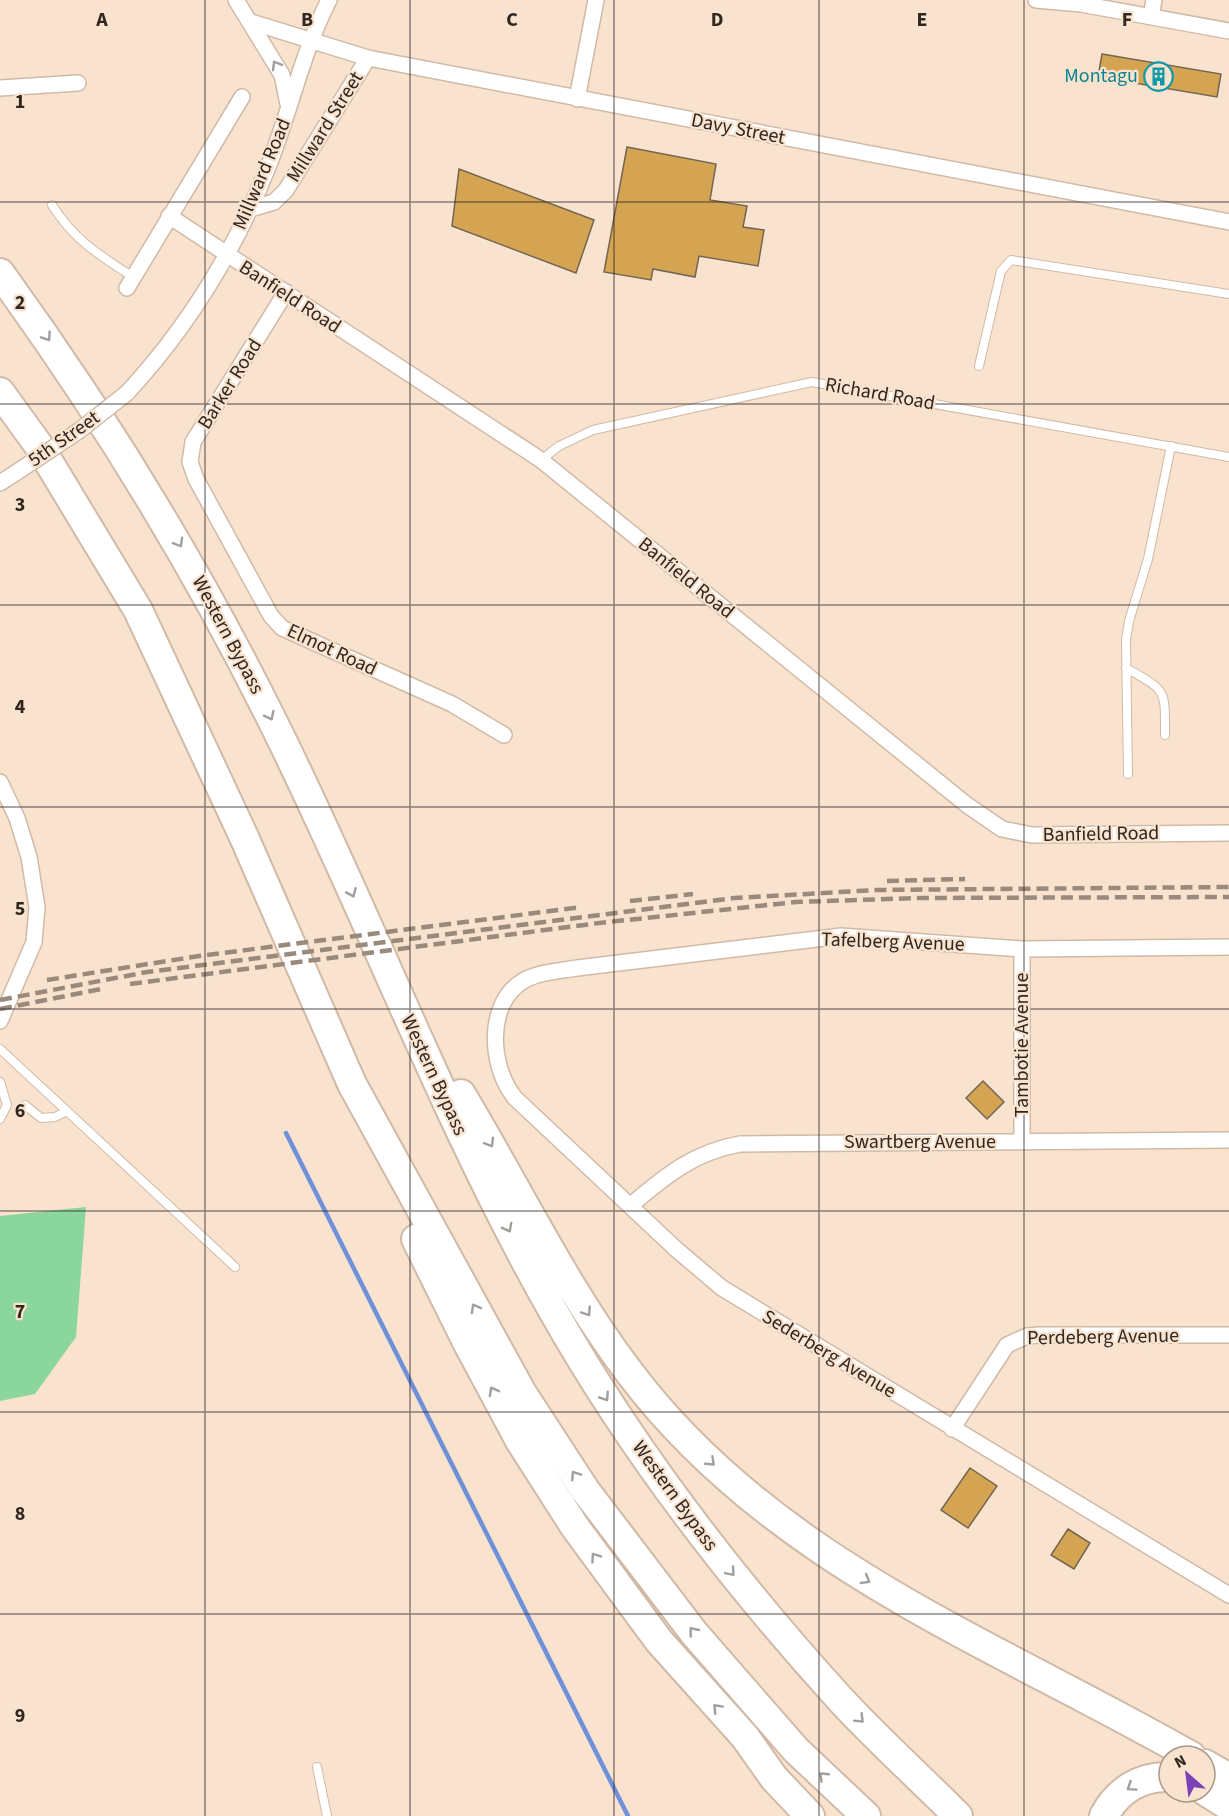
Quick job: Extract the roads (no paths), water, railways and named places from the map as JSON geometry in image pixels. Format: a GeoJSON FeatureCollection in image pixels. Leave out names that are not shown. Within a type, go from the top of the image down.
{"type":"FeatureCollection","features":[{"type":"Feature","properties":{"kind":"highway","name":"Western Bypass"},"geometry":{"type":"LineString","coordinates":[[0,273],[46,337],[144,485],[202,584],[277,730],[384,967],[501,1215],[558,1320],[653,1468],[703,1539],[844,1702],[958,1816]]}},
{"type":"Feature","properties":{"kind":"highway"},"geometry":{"type":"LineString","coordinates":[[0,392],[39,446],[138,610],[244,837],[352,1084],[384,1171],[468,1344],[520,1441],[614,1584],[703,1693],[745,1737],[828,1816]]}},
{"type":"Feature","properties":{"kind":"highway"},"geometry":{"type":"LineString","coordinates":[[384,967],[512,1179],[570,1286],[630,1374],[690,1442],[770,1514],[833,1560],[893,1596],[1169,1744]]}},
{"type":"Feature","properties":{"kind":"highway"},"geometry":{"type":"LineString","coordinates":[[352,1084],[522,1392],[585,1490],[694,1633],[796,1750],[866,1816]]}},
{"type":"Feature","properties":{"kind":"highway"},"geometry":{"type":"LineString","coordinates":[[745,1737],[774,1778],[810,1816]]}},
{"type":"Feature","properties":{"kind":"highway"},"geometry":{"type":"LineString","coordinates":[[1104,1816],[1116,1798],[1138,1782],[1157,1779]]}},
{"type":"Feature","properties":{"kind":"street"},"geometry":{"type":"LineString","coordinates":[[236,0],[282,75],[287,89],[289,113]]}},
{"type":"Feature","properties":{"kind":"street","name":"Millward Road"},"geometry":{"type":"LineString","coordinates":[[127,393],[179,333],[226,255],[250,209],[289,113],[310,41],[329,0]]}},
{"type":"Feature","properties":{"kind":"street"},"geometry":{"type":"LineString","coordinates":[[577,99],[597,0]]}},
{"type":"Feature","properties":{"kind":"street"},"geometry":{"type":"LineString","coordinates":[[1036,0],[1081,4],[1229,31]]}},
{"type":"Feature","properties":{"kind":"street"},"geometry":{"type":"LineString","coordinates":[[1151,16],[1154,0]]}},
{"type":"Feature","properties":{"kind":"street","name":"Davy Street"},"geometry":{"type":"LineString","coordinates":[[251,22],[368,58],[1229,222]]}},
{"type":"Feature","properties":{"kind":"street","name":"Millward Street"},"geometry":{"type":"LineString","coordinates":[[250,209],[274,202],[291,180],[368,58]]}},
{"type":"Feature","properties":{"kind":"street"},"geometry":{"type":"LineString","coordinates":[[0,88],[78,83]]}},
{"type":"Feature","properties":{"kind":"street"},"geometry":{"type":"LineString","coordinates":[[130,283],[242,97]]}},
{"type":"Feature","properties":{"kind":"street","name":"Banfield Road"},"geometry":{"type":"LineString","coordinates":[[169,216],[541,460],[967,805],[1002,829],[1022,834],[1062,836],[1229,833]]}},
{"type":"Feature","properties":{"kind":"street","name":"Barker Road"},"geometry":{"type":"LineString","coordinates":[[196,479],[190,462],[193,442],[286,292]]}},
{"type":"Feature","properties":{"kind":"street","name":"5th Street"},"geometry":{"type":"LineString","coordinates":[[0,483],[80,430],[127,393]]}},
{"type":"Feature","properties":{"kind":"street","name":"Elmot Road"},"geometry":{"type":"LineString","coordinates":[[196,479],[242,568],[271,616],[282,628],[452,704],[504,735]]}},
{"type":"Feature","properties":{"kind":"street"},"geometry":{"type":"LineString","coordinates":[[0,782],[17,818],[29,857],[37,907],[34,942],[0,1021]]}},
{"type":"Feature","properties":{"kind":"street","name":"Tafelberg Avenue"},"geometry":{"type":"LineString","coordinates":[[495,1042],[500,1017],[509,994],[520,983],[534,976],[577,968],[841,936],[1022,949],[1229,947]]}},
{"type":"Feature","properties":{"kind":"street","name":"Tambotie Avenue"},"geometry":{"type":"LineString","coordinates":[[1022,949],[1022,1141]]}},
{"type":"Feature","properties":{"kind":"street","name":"Sederberg Avenue"},"geometry":{"type":"LineString","coordinates":[[495,1042],[499,1071],[505,1086],[630,1206],[722,1288],[1229,1595]]}},
{"type":"Feature","properties":{"kind":"street","name":"Swartberg Avenue"},"geometry":{"type":"LineString","coordinates":[[630,1206],[667,1174],[685,1162],[711,1150],[740,1144],[1229,1140]]}},
{"type":"Feature","properties":{"kind":"street","name":"Perdeberg Avenue"},"geometry":{"type":"LineString","coordinates":[[952,1429],[998,1354],[1016,1340],[1039,1335],[1229,1335]]}},
{"type":"Feature","properties":{"kind":"lane"},"geometry":{"type":"LineString","coordinates":[[52,205],[64,224],[82,243],[130,283]]}},
{"type":"Feature","properties":{"kind":"lane"},"geometry":{"type":"LineString","coordinates":[[979,366],[1001,272],[1011,260],[1229,294]]}},
{"type":"Feature","properties":{"kind":"lane","name":"Richard Road"},"geometry":{"type":"LineString","coordinates":[[541,460],[559,446],[593,430],[812,382],[1229,457]]}},
{"type":"Feature","properties":{"kind":"lane"},"geometry":{"type":"LineString","coordinates":[[1128,774],[1126,668],[1129,621],[1148,559],[1171,446]]}},
{"type":"Feature","properties":{"kind":"lane"},"geometry":{"type":"LineString","coordinates":[[1126,668],[1160,688],[1165,698],[1165,735]]}},
{"type":"Feature","properties":{"kind":"lane"},"geometry":{"type":"LineString","coordinates":[[0,1049],[235,1267]]}},
{"type":"Feature","properties":{"kind":"lane"},"geometry":{"type":"LineString","coordinates":[[0,1082],[7,1105],[0,1119]]}},
{"type":"Feature","properties":{"kind":"lane"},"geometry":{"type":"LineString","coordinates":[[25,1105],[41,1118],[47,1119],[67,1112]]}},
{"type":"Feature","properties":{"kind":"lane"},"geometry":{"type":"LineString","coordinates":[[317,1767],[327,1816]]}},
{"type":"Feature","properties":{"kind":"waterway"},"geometry":{"type":"LineString","coordinates":[[286,1133],[628,1816]]}},
{"type":"Feature","properties":{"kind":"railway"},"geometry":{"type":"LineString","coordinates":[[887,881],[965,879]]}},
{"type":"Feature","properties":{"kind":"railway"},"geometry":{"type":"LineString","coordinates":[[0,1000],[147,972],[734,898],[876,890],[1229,887]]}},
{"type":"Feature","properties":{"kind":"railway"},"geometry":{"type":"LineString","coordinates":[[630,901],[693,894]]}},
{"type":"Feature","properties":{"kind":"railway"},"geometry":{"type":"LineString","coordinates":[[130,984],[599,923],[796,902],[919,898],[1229,897]]}},
{"type":"Feature","properties":{"kind":"railway"},"geometry":{"type":"LineString","coordinates":[[47,980],[199,956],[582,907]]}},
{"type":"Feature","properties":{"kind":"railway"},"geometry":{"type":"LineString","coordinates":[[0,1009],[101,989]]}},
{"type":"Feature","properties":{"kind":"place","name":"Montagu"},"geometry":{"type":"Point","coordinates":[1159,76]}}]}
